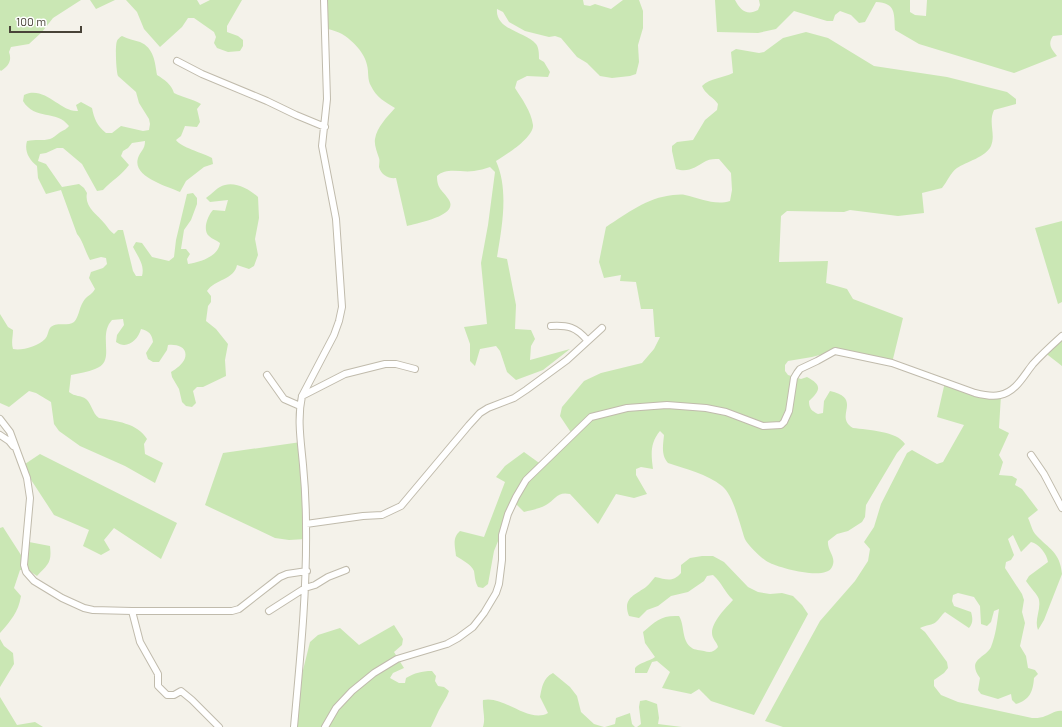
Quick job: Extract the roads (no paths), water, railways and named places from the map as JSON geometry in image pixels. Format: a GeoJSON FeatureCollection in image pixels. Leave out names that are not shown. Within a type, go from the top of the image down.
{"type":"FeatureCollection","features":[{"type":"Feature","properties":{"kind":"street"},"geometry":{"type":"LineString","coordinates":[[294,727],[306,571],[304,467],[299,423],[300,406],[302,396],[334,335],[342,307],[336,219],[322,146],[328,78],[324,0]]}},
{"type":"Feature","properties":{"kind":"street"},"geometry":{"type":"LineString","coordinates":[[177,61],[202,74],[324,127]]}},
{"type":"Feature","properties":{"kind":"street"},"geometry":{"type":"LineString","coordinates":[[551,326],[568,326],[576,329],[588,340]]}},
{"type":"Feature","properties":{"kind":"street"},"geometry":{"type":"LineString","coordinates":[[306,524],[363,516],[382,515],[401,506],[480,413],[495,404],[514,398],[526,390],[567,360],[602,328]]}},
{"type":"Feature","properties":{"kind":"street"},"geometry":{"type":"LineString","coordinates":[[325,727],[336,708],[352,691],[374,673],[397,659],[447,644],[473,627],[484,613],[496,593],[502,560],[502,535],[508,514],[516,497],[526,480],[591,417],[627,408],[667,405],[706,408],[726,412],[763,426],[781,425],[789,411],[796,373],[800,369],[817,362],[835,351],[892,363],[975,393],[993,396],[1001,395],[1019,383],[1051,345],[1062,336]]}},
{"type":"Feature","properties":{"kind":"street"},"geometry":{"type":"LineString","coordinates":[[302,396],[345,374],[385,364],[396,364],[415,369]]}},
{"type":"Feature","properties":{"kind":"street"},"geometry":{"type":"LineString","coordinates":[[267,375],[284,399],[300,406]]}},
{"type":"Feature","properties":{"kind":"street"},"geometry":{"type":"LineString","coordinates":[[0,419],[10,432],[16,451],[28,478],[30,498],[24,565],[26,572],[34,581],[62,598],[84,608],[93,610],[232,610],[239,609],[287,574],[306,571]]}},
{"type":"Feature","properties":{"kind":"street"},"geometry":{"type":"LineString","coordinates":[[0,435],[9,441],[16,451]]}},
{"type":"Feature","properties":{"kind":"street"},"geometry":{"type":"LineString","coordinates":[[1032,455],[1062,508]]}},
{"type":"Feature","properties":{"kind":"street"},"geometry":{"type":"LineString","coordinates":[[269,611],[305,588],[315,585],[328,577],[346,570]]}},
{"type":"Feature","properties":{"kind":"street"},"geometry":{"type":"LineString","coordinates":[[132,611],[140,642],[158,674],[158,686],[168,695],[174,695],[181,691],[219,727]]}}]}
